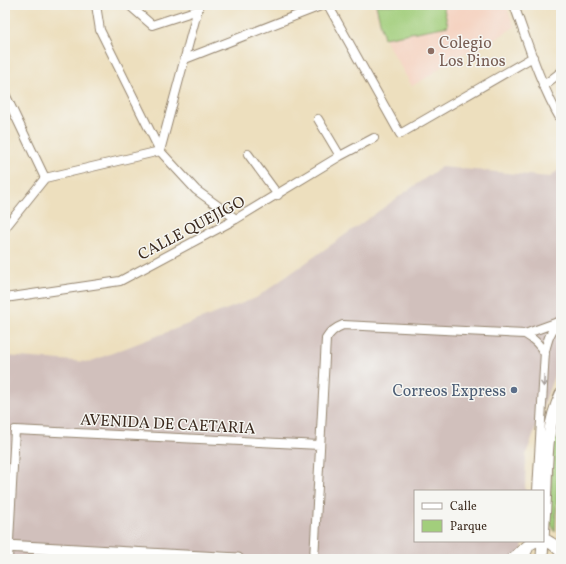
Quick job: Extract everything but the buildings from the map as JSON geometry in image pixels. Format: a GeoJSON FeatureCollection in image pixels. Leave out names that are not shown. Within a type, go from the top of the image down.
{"type":"FeatureCollection","features":[{"type":"Feature","properties":{"kind":"street"},"geometry":{"type":"LineString","coordinates":[[96,5],[100,30],[160,151],[196,190],[236,219]]}},
{"type":"Feature","properties":{"kind":"street"},"geometry":{"type":"LineString","coordinates":[[129,5],[152,25],[198,8]]}},
{"type":"Feature","properties":{"kind":"street"},"geometry":{"type":"LineString","coordinates":[[185,59],[323,5]]}},
{"type":"Feature","properties":{"kind":"street"},"geometry":{"type":"LineString","coordinates":[[328,5],[400,134],[533,57]]}},
{"type":"Feature","properties":{"kind":"street"},"geometry":{"type":"LineString","coordinates":[[514,5],[543,86],[561,120]]}},
{"type":"Feature","properties":{"kind":"street"},"geometry":{"type":"LineString","coordinates":[[160,151],[198,8]]}},
{"type":"Feature","properties":{"kind":"street"},"geometry":{"type":"LineString","coordinates":[[543,86],[561,72]]}},
{"type":"Feature","properties":{"kind":"street"},"geometry":{"type":"LineString","coordinates":[[5,94],[45,178]]}},
{"type":"Feature","properties":{"kind":"street"},"geometry":{"type":"LineString","coordinates":[[318,119],[340,156]]}},
{"type":"Feature","properties":{"kind":"street","name":"CALLE QUEJIGO"},"geometry":{"type":"LineString","coordinates":[[5,298],[120,281],[236,219],[278,195],[340,156],[374,138]]}},
{"type":"Feature","properties":{"kind":"street"},"geometry":{"type":"LineString","coordinates":[[5,228],[45,178],[160,151]]}},
{"type":"Feature","properties":{"kind":"street"},"geometry":{"type":"LineString","coordinates":[[248,154],[278,195]]}},
{"type":"Feature","properties":{"kind":"street"},"geometry":{"type":"LineString","coordinates":[[314,559],[326,339],[329,334],[337,327],[343,325],[525,334],[560,320]]}},
{"type":"Feature","properties":{"kind":"street"},"geometry":{"type":"LineString","coordinates":[[537,490],[545,354],[552,329],[560,320]]}},
{"type":"Feature","properties":{"kind":"street"},"geometry":{"type":"LineString","coordinates":[[525,334],[540,345],[545,354]]}},
{"type":"Feature","properties":{"kind":"street"},"geometry":{"type":"LineString","coordinates":[[544,520],[548,445],[552,416],[561,394]]}},
{"type":"Feature","properties":{"kind":"street","name":"AVENIDA DE CAETARIA"},"geometry":{"type":"LineString","coordinates":[[7,546],[15,430],[320,445]]}},
{"type":"Feature","properties":{"kind":"street"},"geometry":{"type":"LineString","coordinates":[[544,539],[550,541],[561,552]]}},
{"type":"Feature","properties":{"kind":"street"},"geometry":{"type":"LineString","coordinates":[[512,559],[532,542]]}},
{"type":"Feature","properties":{"kind":"street"},"geometry":{"type":"LineString","coordinates":[[524,559],[532,542]]}},
{"type":"Feature","properties":{"kind":"street"},"geometry":{"type":"LineString","coordinates":[[542,559],[543,542]]}},
{"type":"Feature","properties":{"kind":"street"},"geometry":{"type":"LineString","coordinates":[[8,559],[7,546],[238,559]]}},
{"type":"Feature","properties":{"kind":"shaded area","name":"Colegio Los Pinos"},"geometry":{"type":"Polygon","coordinates":[[[374,5],[506,5],[514,27],[490,43],[451,59],[431,75],[412,86],[384,38],[374,5]]]}},
{"type":"Feature","properties":{"kind":"shaded area"},"geometry":{"type":"Polygon","coordinates":[[[441,167],[550,177],[561,168],[561,356],[526,455],[525,490],[414,490],[414,542],[523,542],[522,559],[5,559],[5,356],[89,362],[256,298],[441,167]]]}},
{"type":"Feature","properties":{"kind":"green space"},"geometry":{"type":"Polygon","coordinates":[[[376,5],[443,5],[448,26],[384,38],[376,5]]]}},
{"type":"Feature","properties":{"kind":"green space"},"geometry":{"type":"Polygon","coordinates":[[[561,403],[561,454],[558,477],[555,532],[549,520],[554,425],[561,403]]]}},
{"type":"Feature","properties":{"kind":"place","name":"Colegio Los Pinos"},"geometry":{"type":"Point","coordinates":[431,51]}},
{"type":"Feature","properties":{"kind":"place","name":"Correos Express"},"geometry":{"type":"Point","coordinates":[514,390]}}]}
